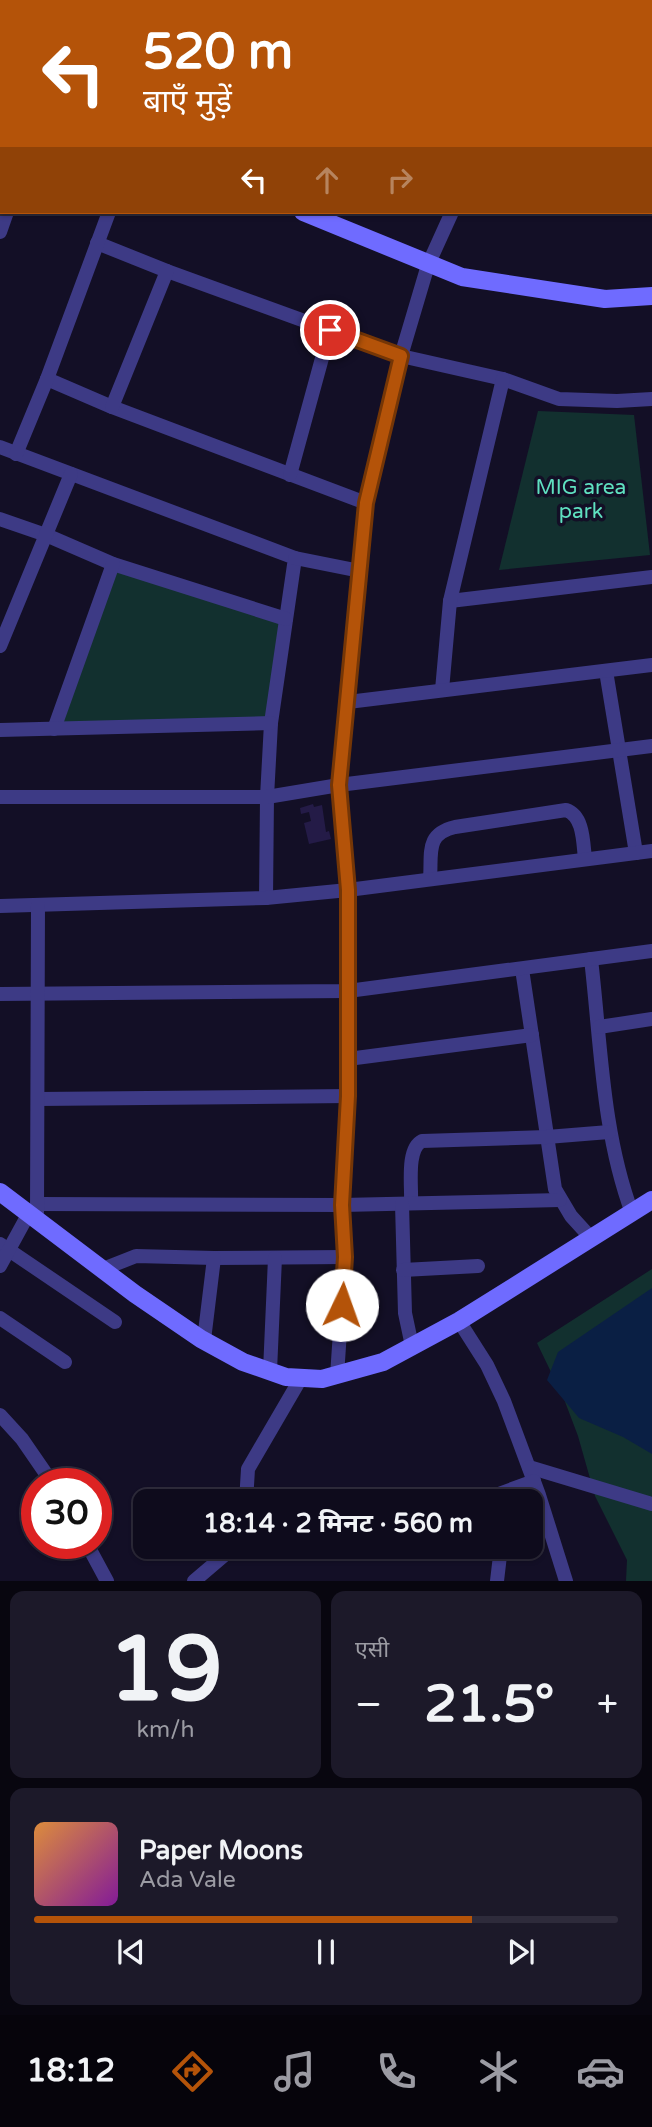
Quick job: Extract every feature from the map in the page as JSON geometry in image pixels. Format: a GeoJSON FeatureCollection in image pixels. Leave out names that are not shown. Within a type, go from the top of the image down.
{"type":"FeatureCollection","features":[{"type":"Feature","properties":{"kind":"street"},"geometry":{"type":"LineString","coordinates":[[0,232],[6,214]]}},
{"type":"Feature","properties":{"kind":"street"},"geometry":{"type":"LineString","coordinates":[[16,454],[47,379],[107,214]]}},
{"type":"Feature","properties":{"kind":"street"},"geometry":{"type":"LineString","coordinates":[[314,214],[428,265],[462,277],[605,299],[652,296]]}},
{"type":"Feature","properties":{"kind":"street"},"geometry":{"type":"LineString","coordinates":[[337,1376],[345,1257],[342,1205],[348,1096],[348,890],[339,785],[366,503],[401,356],[428,265],[451,214]]}},
{"type":"Feature","properties":{"kind":"street"},"geometry":{"type":"LineString","coordinates":[[97,243],[401,356],[503,379],[559,399],[651,404]]}},
{"type":"Feature","properties":{"kind":"street"},"geometry":{"type":"LineString","coordinates":[[112,407],[167,271]]}},
{"type":"Feature","properties":{"kind":"street"},"geometry":{"type":"LineString","coordinates":[[290,475],[330,330]]}},
{"type":"Feature","properties":{"kind":"street"},"geometry":{"type":"LineString","coordinates":[[47,379],[112,407],[366,503]]}},
{"type":"Feature","properties":{"kind":"street"},"geometry":{"type":"LineString","coordinates":[[442,690],[450,601],[503,379]]}},
{"type":"Feature","properties":{"kind":"street"},"geometry":{"type":"LineString","coordinates":[[0,447],[295,558],[360,571]]}},
{"type":"Feature","properties":{"kind":"street"},"geometry":{"type":"LineString","coordinates":[[0,646],[71,474]]}},
{"type":"Feature","properties":{"kind":"street"},"geometry":{"type":"LineString","coordinates":[[0,519],[46,535],[113,564],[286,619]]}},
{"type":"Feature","properties":{"kind":"street"},"geometry":{"type":"LineString","coordinates":[[266,898],[271,723],[295,558]]}},
{"type":"Feature","properties":{"kind":"street"},"geometry":{"type":"LineString","coordinates":[[54,729],[113,564]]}},
{"type":"Feature","properties":{"kind":"street"},"geometry":{"type":"LineString","coordinates":[[450,601],[652,577]]}},
{"type":"Feature","properties":{"kind":"street"},"geometry":{"type":"LineString","coordinates":[[348,702],[652,665]]}},
{"type":"Feature","properties":{"kind":"street"},"geometry":{"type":"LineString","coordinates":[[606,671],[636,853]]}},
{"type":"Feature","properties":{"kind":"street"},"geometry":{"type":"LineString","coordinates":[[0,730],[271,723]]}},
{"type":"Feature","properties":{"kind":"street"},"geometry":{"type":"LineString","coordinates":[[0,797],[267,797],[339,785],[652,746]]}},
{"type":"Feature","properties":{"kind":"street"},"geometry":{"type":"LineString","coordinates":[[430,879],[433,842],[439,831],[566,810],[574,814],[579,821],[585,859]]}},
{"type":"Feature","properties":{"kind":"street"},"geometry":{"type":"LineString","coordinates":[[0,906],[266,898],[652,851]]}},
{"type":"Feature","properties":{"kind":"street"},"geometry":{"type":"LineString","coordinates":[[0,1266],[5,1247],[34,1211],[38,1099],[38,905]]}},
{"type":"Feature","properties":{"kind":"street"},"geometry":{"type":"LineString","coordinates":[[0,994],[348,991],[652,951]]}},
{"type":"Feature","properties":{"kind":"street"},"geometry":{"type":"LineString","coordinates":[[591,960],[609,1132],[620,1182],[632,1213]]}},
{"type":"Feature","properties":{"kind":"street"},"geometry":{"type":"LineString","coordinates":[[522,969],[551,1171],[560,1200],[591,1238]]}},
{"type":"Feature","properties":{"kind":"street"},"geometry":{"type":"LineString","coordinates":[[599,1027],[652,1019]]}},
{"type":"Feature","properties":{"kind":"street"},"geometry":{"type":"LineString","coordinates":[[348,1059],[532,1035]]}},
{"type":"Feature","properties":{"kind":"street"},"geometry":{"type":"LineString","coordinates":[[38,1099],[348,1096]]}},
{"type":"Feature","properties":{"kind":"street"},"geometry":{"type":"LineString","coordinates":[[412,1346],[404,1313],[403,1270],[406,1204],[412,1152],[417,1143],[428,1140],[547,1137],[609,1132]]}},
{"type":"Feature","properties":{"kind":"street"},"geometry":{"type":"LineString","coordinates":[[0,1192],[34,1211],[135,1294],[204,1340],[243,1362],[286,1377],[322,1379],[383,1362],[459,1321],[652,1200]]}},
{"type":"Feature","properties":{"kind":"street"},"geometry":{"type":"LineString","coordinates":[[34,1211],[560,1200]]}},
{"type":"Feature","properties":{"kind":"street"},"geometry":{"type":"LineString","coordinates":[[5,1247],[115,1322]]}},
{"type":"Feature","properties":{"kind":"street"},"geometry":{"type":"LineString","coordinates":[[103,1269],[136,1256],[345,1257]]}},
{"type":"Feature","properties":{"kind":"street"},"geometry":{"type":"LineString","coordinates":[[204,1340],[214,1258]]}},
{"type":"Feature","properties":{"kind":"street"},"geometry":{"type":"LineString","coordinates":[[270,1371],[275,1258]]}},
{"type":"Feature","properties":{"kind":"street"},"geometry":{"type":"LineString","coordinates":[[403,1270],[478,1266]]}},
{"type":"Feature","properties":{"kind":"street"},"geometry":{"type":"LineString","coordinates":[[0,1318],[65,1362]]}},
{"type":"Feature","properties":{"kind":"street"},"geometry":{"type":"LineString","coordinates":[[459,1321],[497,1383],[532,1474],[566,1581]]}},
{"type":"Feature","properties":{"kind":"street"},"geometry":{"type":"LineString","coordinates":[[247,1489],[248,1469],[300,1378]]}},
{"type":"Feature","properties":{"kind":"street"},"geometry":{"type":"LineString","coordinates":[[0,1415],[42,1468]]}},
{"type":"Feature","properties":{"kind":"street"},"geometry":{"type":"LineString","coordinates":[[515,1489],[532,1474]]}},
{"type":"Feature","properties":{"kind":"street"},"geometry":{"type":"LineString","coordinates":[[532,1474],[648,1503]]}},
{"type":"Feature","properties":{"kind":"street"},"geometry":{"type":"LineString","coordinates":[[95,1559],[107,1581]]}},
{"type":"Feature","properties":{"kind":"street"},"geometry":{"type":"LineString","coordinates":[[194,1581],[220,1559]]}},
{"type":"Feature","properties":{"kind":"street"},"geometry":{"type":"LineString","coordinates":[[497,1581],[500,1559]]}},
{"type":"Feature","properties":{"kind":"green space","name":"MIG area park"},"geometry":{"type":"Polygon","coordinates":[[[538,411],[634,415],[650,555],[499,570],[538,411]]]}},
{"type":"Feature","properties":{"kind":"green space"},"geometry":{"type":"Polygon","coordinates":[[[113,564],[286,619],[271,723],[54,729],[113,564]]]}},
{"type":"Feature","properties":{"kind":"green space"},"geometry":{"type":"Polygon","coordinates":[[[652,1269],[652,1581],[626,1581],[627,1560],[595,1496],[564,1399],[537,1343],[652,1269]]]}},
{"type":"Feature","properties":{"kind":"water"},"geometry":{"type":"Polygon","coordinates":[[[652,1288],[652,1454],[623,1437],[579,1418],[547,1380],[558,1352],[652,1288]]]}},
{"type":"Feature","properties":{"kind":"building"},"geometry":{"type":"Polygon","coordinates":[[[313,804],[314,807],[322,805],[326,832],[329,831],[331,839],[309,844],[304,823],[311,821],[309,812],[301,814],[300,808],[313,804]]]}},
{"type":"Feature","properties":{"kind":"route"},"geometry":{"type":"LineString","coordinates":[[330,330],[401,356],[366,503],[339,785],[348,890],[348,1096],[342,1205],[345,1257],[342,1305]]}}]}
